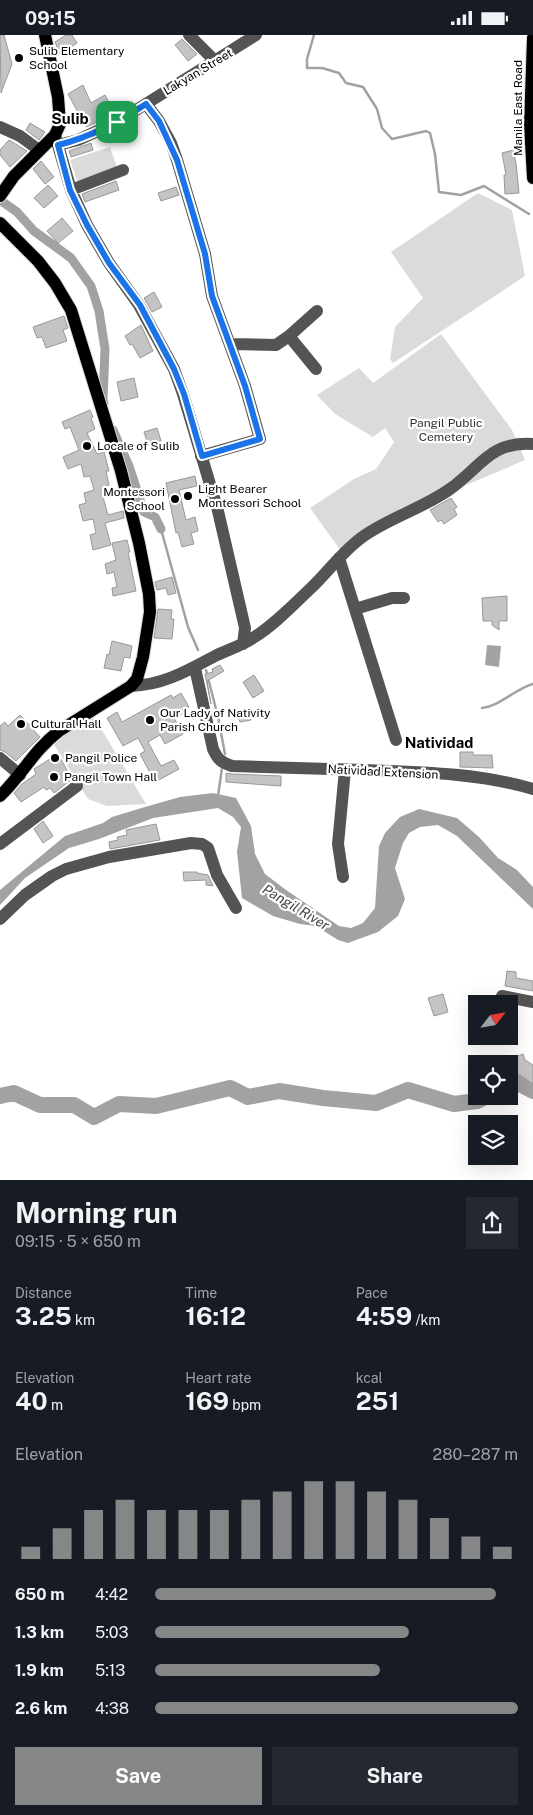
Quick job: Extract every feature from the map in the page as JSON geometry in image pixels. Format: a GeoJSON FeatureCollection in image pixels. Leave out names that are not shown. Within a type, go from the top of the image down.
{"type":"FeatureCollection","features":[{"type":"Feature","properties":{"kind":"main road"},"geometry":{"type":"LineString","coordinates":[[1,194],[14,176],[39,150],[56,140],[60,123],[60,107],[45,35]]}},
{"type":"Feature","properties":{"kind":"main road","name":"Manila East Road"},"geometry":{"type":"LineString","coordinates":[[533,38],[530,125],[533,178]]}},
{"type":"Feature","properties":{"kind":"main road"},"geometry":{"type":"LineString","coordinates":[[0,223],[38,261],[71,310],[121,471],[139,543],[149,595],[150,612],[143,657],[137,679],[131,686],[48,739],[20,775],[0,796]]}},
{"type":"Feature","properties":{"kind":"street"},"geometry":{"type":"LineString","coordinates":[[189,35],[215,61]]}},
{"type":"Feature","properties":{"kind":"street","name":"Lakyan Street"},"geometry":{"type":"LineString","coordinates":[[56,140],[78,140],[99,132],[256,35]]}},
{"type":"Feature","properties":{"kind":"street"},"geometry":{"type":"LineString","coordinates":[[146,104],[159,121],[177,160],[205,254],[212,296],[245,386],[260,439],[202,456]]}},
{"type":"Feature","properties":{"kind":"street"},"geometry":{"type":"LineString","coordinates":[[0,127],[20,137],[39,150]]}},
{"type":"Feature","properties":{"kind":"street"},"geometry":{"type":"LineString","coordinates":[[56,140],[70,190],[87,225],[109,263],[140,305],[174,369],[184,394],[218,511],[243,621],[243,644]]}},
{"type":"Feature","properties":{"kind":"street"},"geometry":{"type":"LineString","coordinates":[[70,190],[123,170]]}},
{"type":"Feature","properties":{"kind":"street"},"geometry":{"type":"LineString","coordinates":[[230,344],[276,345],[317,311]]}},
{"type":"Feature","properties":{"kind":"street"},"geometry":{"type":"LineString","coordinates":[[289,336],[316,369]]}},
{"type":"Feature","properties":{"kind":"street"},"geometry":{"type":"LineString","coordinates":[[131,686],[154,684],[169,680],[243,644],[266,629],[281,616],[312,588],[339,558],[370,532],[448,491],[488,455],[504,447],[521,443],[533,444]]}},
{"type":"Feature","properties":{"kind":"street"},"geometry":{"type":"LineString","coordinates":[[339,558],[396,740]]}},
{"type":"Feature","properties":{"kind":"street"},"geometry":{"type":"LineString","coordinates":[[355,609],[392,598],[404,598]]}},
{"type":"Feature","properties":{"kind":"street","name":"Natividad Extension"},"geometry":{"type":"LineString","coordinates":[[195,668],[214,749],[217,758],[222,763],[232,766],[401,771],[476,777],[512,783],[533,789]]}},
{"type":"Feature","properties":{"kind":"street"},"geometry":{"type":"LineString","coordinates":[[0,758],[20,775]]}},
{"type":"Feature","properties":{"kind":"street"},"geometry":{"type":"LineString","coordinates":[[343,877],[339,859],[338,833],[345,770]]}},
{"type":"Feature","properties":{"kind":"street"},"geometry":{"type":"LineString","coordinates":[[0,844],[78,786]]}},
{"type":"Feature","properties":{"kind":"street"},"geometry":{"type":"LineString","coordinates":[[0,919],[25,895],[52,876],[66,869],[90,861],[132,852],[191,843],[208,848],[217,875],[236,908]]}},
{"type":"Feature","properties":{"kind":"street"},"geometry":{"type":"LineString","coordinates":[[518,999],[533,1001]]}},
{"type":"Feature","properties":{"kind":"green space"},"geometry":{"type":"Polygon","coordinates":[[[110,147],[118,170],[78,183],[70,160],[110,147]]]}},
{"type":"Feature","properties":{"kind":"green space"},"geometry":{"type":"Polygon","coordinates":[[[478,193],[512,210],[525,276],[393,363],[390,359],[395,327],[423,298],[391,252],[478,193]]]}},
{"type":"Feature","properties":{"kind":"green space","name":"Pangil Public Cemetery"},"geometry":{"type":"Polygon","coordinates":[[[441,334],[512,430],[525,460],[464,486],[452,483],[341,551],[310,508],[354,479],[376,469],[394,442],[385,428],[373,437],[335,414],[317,395],[359,368],[373,383],[441,334]]]}},
{"type":"Feature","properties":{"kind":"green space"},"geometry":{"type":"Polygon","coordinates":[[[93,715],[146,804],[107,806],[88,799],[53,743],[53,740],[93,715]]]}},
{"type":"Feature","properties":{"kind":"water"},"geometry":{"type":"Polygon","coordinates":[[[487,645],[501,646],[499,667],[485,665],[487,645]]]}},
{"type":"Feature","properties":{"kind":"water","name":"Pangil River"},"geometry":{"type":"Polygon","coordinates":[[[213,793],[236,798],[251,826],[255,854],[265,874],[339,926],[351,928],[363,923],[375,908],[379,846],[385,833],[400,817],[419,809],[457,818],[479,837],[498,858],[517,870],[533,887],[533,909],[457,836],[438,825],[420,827],[409,833],[403,843],[395,868],[405,899],[398,916],[378,932],[348,943],[338,940],[316,926],[300,924],[273,916],[242,898],[237,852],[241,827],[233,817],[218,808],[153,818],[99,839],[69,848],[25,878],[0,905],[0,890],[65,836],[103,823],[112,817],[145,807],[180,797],[213,793]]]}},
{"type":"Feature","properties":{"kind":"building"},"geometry":{"type":"Polygon","coordinates":[[[0,35],[4,35],[12,64],[1,93],[0,35]]]}},
{"type":"Feature","properties":{"kind":"building"},"geometry":{"type":"Polygon","coordinates":[[[66,35],[72,35],[77,43],[60,54],[55,42],[66,35]]]}},
{"type":"Feature","properties":{"kind":"building"},"geometry":{"type":"Polygon","coordinates":[[[182,39],[197,54],[188,61],[175,45],[182,39]]]}},
{"type":"Feature","properties":{"kind":"building"},"geometry":{"type":"Polygon","coordinates":[[[83,85],[91,103],[105,95],[115,114],[86,127],[68,94],[83,85]]]}},
{"type":"Feature","properties":{"kind":"building"},"geometry":{"type":"Polygon","coordinates":[[[30,123],[45,132],[39,140],[26,130],[30,123]]]}},
{"type":"Feature","properties":{"kind":"building"},"geometry":{"type":"Polygon","coordinates":[[[9,140],[27,151],[10,167],[0,155],[0,150],[9,140]]]}},
{"type":"Feature","properties":{"kind":"building"},"geometry":{"type":"Polygon","coordinates":[[[91,143],[93,150],[71,157],[69,151],[91,143]]]}},
{"type":"Feature","properties":{"kind":"building"},"geometry":{"type":"Polygon","coordinates":[[[513,150],[519,193],[505,194],[504,175],[506,175],[502,153],[513,150]]]}},
{"type":"Feature","properties":{"kind":"building"},"geometry":{"type":"Polygon","coordinates":[[[41,161],[54,177],[45,184],[33,169],[41,161]]]}},
{"type":"Feature","properties":{"kind":"building"},"geometry":{"type":"Polygon","coordinates":[[[116,181],[119,190],[85,202],[82,194],[116,181]]]}},
{"type":"Feature","properties":{"kind":"building"},"geometry":{"type":"Polygon","coordinates":[[[48,185],[58,196],[44,208],[34,198],[48,185]]]}},
{"type":"Feature","properties":{"kind":"building"},"geometry":{"type":"Polygon","coordinates":[[[176,187],[179,195],[161,201],[158,193],[176,187]]]}},
{"type":"Feature","properties":{"kind":"building"},"geometry":{"type":"Polygon","coordinates":[[[62,218],[73,231],[58,243],[47,231],[62,218]]]}},
{"type":"Feature","properties":{"kind":"building"},"geometry":{"type":"Polygon","coordinates":[[[154,292],[162,307],[152,312],[144,298],[154,292]]]}},
{"type":"Feature","properties":{"kind":"building"},"geometry":{"type":"Polygon","coordinates":[[[64,316],[68,328],[63,330],[67,341],[46,348],[42,337],[37,338],[33,327],[64,316]]]}},
{"type":"Feature","properties":{"kind":"building"},"geometry":{"type":"Polygon","coordinates":[[[141,325],[153,351],[140,358],[125,336],[141,325]]]}},
{"type":"Feature","properties":{"kind":"building"},"geometry":{"type":"Polygon","coordinates":[[[134,378],[138,397],[121,401],[117,382],[134,378]]]}},
{"type":"Feature","properties":{"kind":"building"},"geometry":{"type":"Polygon","coordinates":[[[90,410],[95,429],[87,433],[97,454],[104,452],[109,471],[106,471],[109,485],[103,487],[106,496],[103,497],[108,515],[123,511],[124,518],[105,523],[111,545],[93,550],[90,535],[96,533],[93,519],[83,521],[79,505],[86,503],[84,493],[94,490],[90,476],[84,477],[81,464],[68,469],[63,457],[79,450],[70,427],[65,429],[62,422],[90,410]]]}},
{"type":"Feature","properties":{"kind":"building"},"geometry":{"type":"Polygon","coordinates":[[[157,428],[161,441],[148,445],[144,432],[157,428]]]}},
{"type":"Feature","properties":{"kind":"building"},"geometry":{"type":"Polygon","coordinates":[[[195,476],[197,486],[179,490],[186,520],[195,517],[198,531],[191,533],[194,544],[182,547],[178,532],[176,533],[166,483],[195,476]]]}},
{"type":"Feature","properties":{"kind":"building"},"geometry":{"type":"Polygon","coordinates":[[[451,498],[457,507],[454,509],[457,515],[444,524],[441,520],[438,522],[430,510],[451,498]]]}},
{"type":"Feature","properties":{"kind":"building"},"geometry":{"type":"Polygon","coordinates":[[[127,540],[136,591],[113,596],[112,588],[117,587],[114,572],[107,574],[105,564],[116,560],[112,543],[127,540]]]}},
{"type":"Feature","properties":{"kind":"building"},"geometry":{"type":"Polygon","coordinates":[[[172,577],[176,593],[168,595],[166,588],[157,590],[155,582],[172,577]]]}},
{"type":"Feature","properties":{"kind":"building"},"geometry":{"type":"Polygon","coordinates":[[[507,596],[507,621],[499,621],[499,630],[492,625],[492,621],[483,621],[482,598],[507,596]]]}},
{"type":"Feature","properties":{"kind":"building"},"geometry":{"type":"Polygon","coordinates":[[[158,609],[172,610],[171,619],[174,619],[172,639],[154,638],[158,609]]]}},
{"type":"Feature","properties":{"kind":"building"},"geometry":{"type":"Polygon","coordinates":[[[112,641],[132,646],[130,658],[124,657],[121,671],[104,668],[112,641]]]}},
{"type":"Feature","properties":{"kind":"building"},"geometry":{"type":"Polygon","coordinates":[[[220,665],[224,671],[207,681],[211,704],[205,674],[213,672],[212,669],[220,665]]]}},
{"type":"Feature","properties":{"kind":"building"},"geometry":{"type":"Polygon","coordinates":[[[254,675],[264,691],[253,698],[243,682],[254,675]]]}},
{"type":"Feature","properties":{"kind":"building","name":"Our Lady of Nativity Parish Church"},"geometry":{"type":"Polygon","coordinates":[[[181,693],[189,707],[174,718],[183,734],[165,744],[160,735],[148,742],[161,766],[174,760],[179,769],[155,782],[140,754],[145,751],[138,738],[123,746],[107,718],[117,712],[122,722],[171,695],[173,698],[181,693]]]}},
{"type":"Feature","properties":{"kind":"building"},"geometry":{"type":"Polygon","coordinates":[[[248,709],[251,720],[240,722],[237,711],[248,709]]]}},
{"type":"Feature","properties":{"kind":"building"},"geometry":{"type":"Polygon","coordinates":[[[20,715],[40,737],[16,761],[0,750],[0,726],[5,722],[8,726],[20,715]]]}},
{"type":"Feature","properties":{"kind":"building"},"geometry":{"type":"Polygon","coordinates":[[[460,752],[473,752],[473,755],[492,755],[493,768],[460,767],[460,752]]]}},
{"type":"Feature","properties":{"kind":"building","name":"Pangil Town Hall"},"geometry":{"type":"Polygon","coordinates":[[[58,754],[72,779],[54,793],[50,788],[46,790],[44,787],[21,802],[14,793],[22,784],[36,774],[34,769],[58,754]]]}},
{"type":"Feature","properties":{"kind":"building"},"geometry":{"type":"Polygon","coordinates":[[[226,773],[281,776],[281,786],[226,782],[226,773]]]}},
{"type":"Feature","properties":{"kind":"building"},"geometry":{"type":"Polygon","coordinates":[[[43,821],[53,836],[43,843],[34,829],[43,821]]]}},
{"type":"Feature","properties":{"kind":"building"},"geometry":{"type":"Polygon","coordinates":[[[156,824],[160,840],[110,849],[109,842],[118,840],[117,837],[127,835],[126,830],[156,824]]]}},
{"type":"Feature","properties":{"kind":"building"},"geometry":{"type":"Polygon","coordinates":[[[183,872],[197,872],[208,875],[213,886],[206,885],[206,880],[184,881],[183,872]]]}},
{"type":"Feature","properties":{"kind":"building"},"geometry":{"type":"Polygon","coordinates":[[[507,971],[516,972],[516,978],[533,981],[533,991],[505,986],[507,971]]]}},
{"type":"Feature","properties":{"kind":"building"},"geometry":{"type":"Polygon","coordinates":[[[443,994],[448,1012],[434,1016],[428,998],[443,994]]]}},
{"type":"Feature","properties":{"kind":"building"},"geometry":{"type":"Polygon","coordinates":[[[523,1054],[525,1060],[533,1065],[533,1084],[518,1074],[518,1056],[523,1054]]]}},
{"type":"Feature","properties":{"kind":"waterway"},"geometry":{"type":"LineString","coordinates":[[314,35],[307,59],[307,68],[322,68],[339,73],[346,83],[363,87],[377,109],[382,128],[392,139],[426,131],[430,133],[435,154],[439,192],[461,195],[484,186],[529,214]]}},
{"type":"Feature","properties":{"kind":"waterway"},"geometry":{"type":"LineString","coordinates":[[0,200],[17,212],[34,231],[71,258],[91,286],[99,311],[105,349],[104,404]]}},
{"type":"Feature","properties":{"kind":"waterway"},"geometry":{"type":"LineString","coordinates":[[113,430],[129,466],[144,512],[155,517],[161,529]]}},
{"type":"Feature","properties":{"kind":"waterway"},"geometry":{"type":"LineString","coordinates":[[161,529],[188,627],[198,650]]}},
{"type":"Feature","properties":{"kind":"waterway"},"geometry":{"type":"LineString","coordinates":[[206,670],[225,754]]}},
{"type":"Feature","properties":{"kind":"waterway"},"geometry":{"type":"LineString","coordinates":[[482,708],[489,707],[533,684]]}},
{"type":"Feature","properties":{"kind":"waterway"},"geometry":{"type":"LineString","coordinates":[[218,796],[222,768]]}},
{"type":"Feature","properties":{"kind":"waterway"},"geometry":{"type":"LineString","coordinates":[[518,1083],[533,1091]]}},
{"type":"Feature","properties":{"kind":"waterway"},"geometry":{"type":"LineString","coordinates":[[0,1096],[14,1093],[40,1105],[74,1105],[94,1117],[119,1104],[156,1106],[230,1088],[248,1097],[279,1091],[323,1098],[376,1103],[408,1090],[454,1104],[468,1102]]}},
{"type":"Feature","properties":{"kind":"place","name":"Sulib Elementary School"},"geometry":{"type":"Point","coordinates":[19,58]}},
{"type":"Feature","properties":{"kind":"place","name":"Locale of Sulib"},"geometry":{"type":"Point","coordinates":[87,446]}},
{"type":"Feature","properties":{"kind":"place","name":"Light Bearer Montessori School"},"geometry":{"type":"Point","coordinates":[188,496]}},
{"type":"Feature","properties":{"kind":"place","name":"Montessori School"},"geometry":{"type":"Point","coordinates":[175,499]}},
{"type":"Feature","properties":{"kind":"place","name":"Our Lady of Nativity Parish Church"},"geometry":{"type":"Point","coordinates":[150,720]}},
{"type":"Feature","properties":{"kind":"place","name":"Cultural Hall"},"geometry":{"type":"Point","coordinates":[21,724]}},
{"type":"Feature","properties":{"kind":"place","name":"Pangil Police"},"geometry":{"type":"Point","coordinates":[55,758]}},
{"type":"Feature","properties":{"kind":"place","name":"Pangil Town Hall"},"geometry":{"type":"Point","coordinates":[54,777]}},
{"type":"Feature","properties":{"kind":"district","name":"Sulib"},"geometry":{"type":"Point","coordinates":[70,119]}},
{"type":"Feature","properties":{"kind":"district","name":"Natividad"},"geometry":{"type":"Point","coordinates":[439,743]}},
{"type":"Feature","properties":{"kind":"route"},"geometry":{"type":"LineString","coordinates":[[146,104],[159,121],[171,143],[205,254],[212,296],[245,386],[260,439],[202,456],[184,394],[174,369],[140,305],[109,263],[70,190],[58,145],[99,132],[117,122],[146,104]]}}]}
